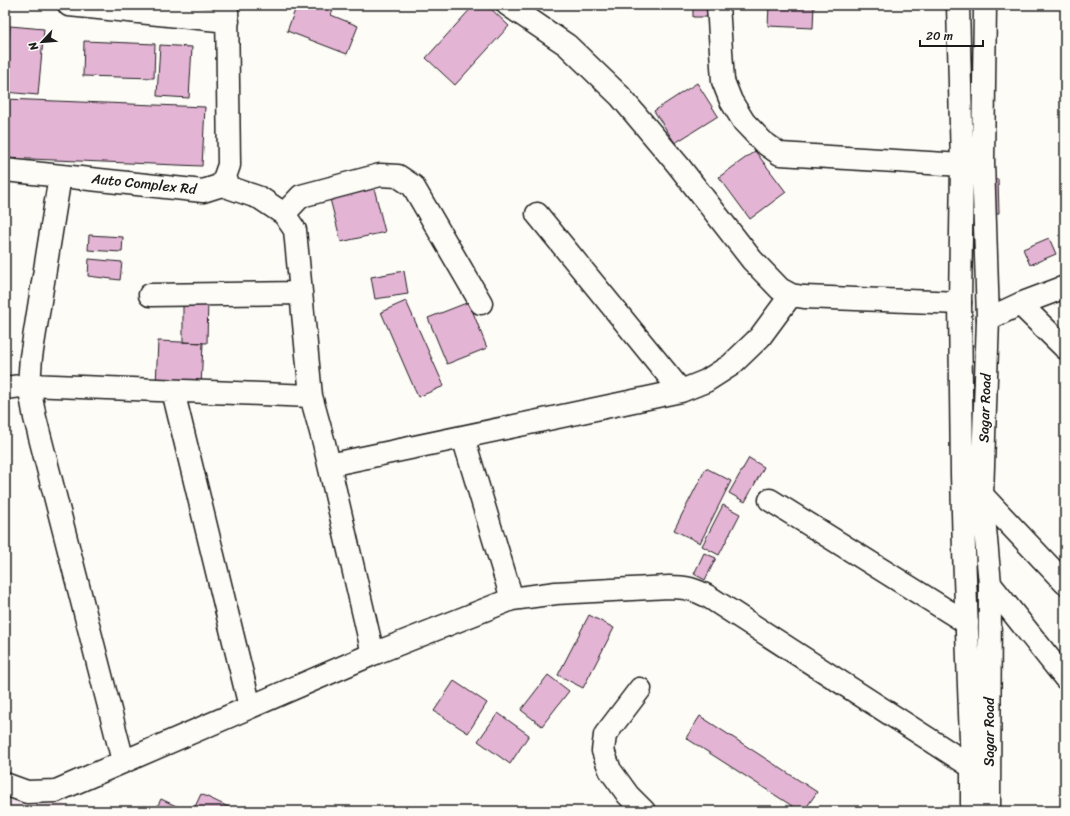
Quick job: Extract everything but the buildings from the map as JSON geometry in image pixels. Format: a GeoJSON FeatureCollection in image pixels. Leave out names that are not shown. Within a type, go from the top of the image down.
{"type":"FeatureCollection","features":[{"type":"Feature","properties":{"kind":"main road"},"geometry":{"type":"LineString","coordinates":[[70,5],[228,13],[229,165],[222,185],[260,198],[284,214],[295,230],[311,396],[329,465],[373,654]]}},
{"type":"Feature","properties":{"kind":"main road"},"geometry":{"type":"LineString","coordinates":[[508,5],[567,45],[620,96],[678,165],[752,260],[780,289],[791,295],[804,297],[960,303]]}},
{"type":"Feature","properties":{"kind":"main road"},"geometry":{"type":"LineString","coordinates":[[718,5],[723,81],[731,101],[744,122],[763,142],[780,154],[962,165]]}},
{"type":"Feature","properties":{"kind":"main road","name":"Sagar Road"},"geometry":{"type":"LineString","coordinates":[[958,5],[962,165],[960,303],[962,474],[972,767],[972,811]]}},
{"type":"Feature","properties":{"kind":"main road","name":"Sagar Road"},"geometry":{"type":"LineString","coordinates":[[985,5],[983,162],[988,319],[982,495],[990,584],[989,811]]}},
{"type":"Feature","properties":{"kind":"main road","name":"Auto Complex Rd"},"geometry":{"type":"LineString","coordinates":[[5,170],[203,191],[222,185]]}},
{"type":"Feature","properties":{"kind":"main road"},"geometry":{"type":"LineString","coordinates":[[284,214],[301,196],[380,175],[398,176],[413,186],[481,303]]}},
{"type":"Feature","properties":{"kind":"main road"},"geometry":{"type":"LineString","coordinates":[[60,176],[31,357],[29,385],[34,418],[124,761]]}},
{"type":"Feature","properties":{"kind":"main road"},"geometry":{"type":"LineString","coordinates":[[537,214],[681,391]]}},
{"type":"Feature","properties":{"kind":"main road"},"geometry":{"type":"LineString","coordinates":[[988,319],[1020,304],[1065,287]]}},
{"type":"Feature","properties":{"kind":"main road"},"geometry":{"type":"LineString","coordinates":[[150,295],[301,293]]}},
{"type":"Feature","properties":{"kind":"main road"},"geometry":{"type":"LineString","coordinates":[[329,465],[681,391],[706,381],[731,365],[760,337],[791,295]]}},
{"type":"Feature","properties":{"kind":"main road"},"geometry":{"type":"LineString","coordinates":[[1020,304],[1065,348]]}},
{"type":"Feature","properties":{"kind":"main road"},"geometry":{"type":"LineString","coordinates":[[5,388],[29,385],[311,396]]}},
{"type":"Feature","properties":{"kind":"main road"},"geometry":{"type":"LineString","coordinates":[[173,391],[250,707]]}},
{"type":"Feature","properties":{"kind":"main road"},"geometry":{"type":"LineString","coordinates":[[463,437],[512,599]]}},
{"type":"Feature","properties":{"kind":"main road"},"geometry":{"type":"LineString","coordinates":[[982,495],[1065,583]]}},
{"type":"Feature","properties":{"kind":"main road"},"geometry":{"type":"LineString","coordinates":[[770,500],[967,623]]}},
{"type":"Feature","properties":{"kind":"main road"},"geometry":{"type":"LineString","coordinates":[[990,584],[1065,678]]}},
{"type":"Feature","properties":{"kind":"main road"},"geometry":{"type":"LineString","coordinates":[[5,784],[27,792],[56,791],[373,654],[512,599],[556,593],[669,587],[684,587],[698,591],[709,597],[972,767]]}},
{"type":"Feature","properties":{"kind":"main road"},"geometry":{"type":"LineString","coordinates":[[640,689],[605,735],[603,751],[610,770],[628,795],[644,811]]}},
{"type":"Feature","properties":{"kind":"shaded area"},"geometry":{"type":"Polygon","coordinates":[[[5,776],[28,786],[77,811],[5,811],[5,776]]]}}]}
